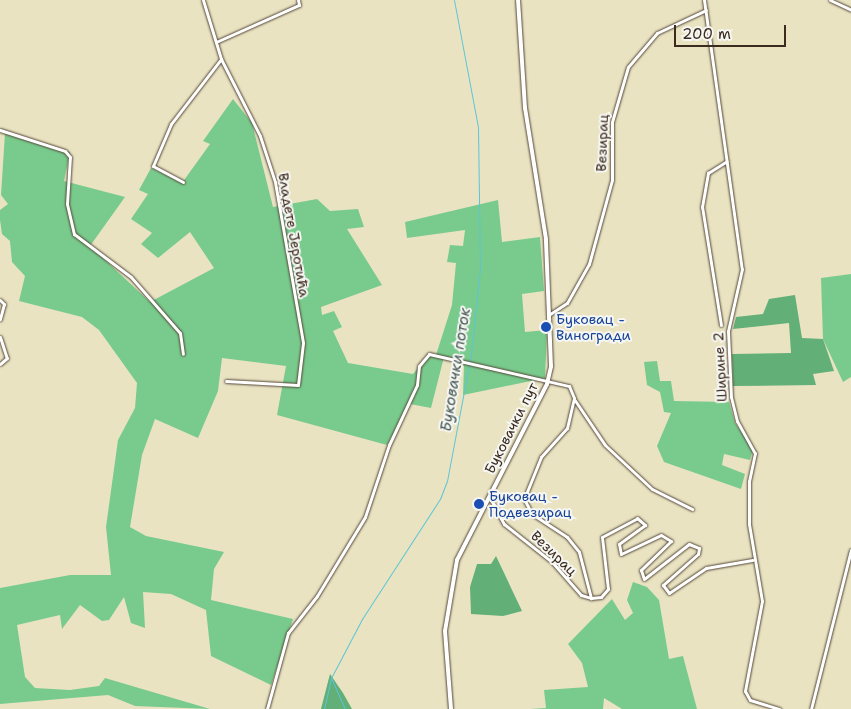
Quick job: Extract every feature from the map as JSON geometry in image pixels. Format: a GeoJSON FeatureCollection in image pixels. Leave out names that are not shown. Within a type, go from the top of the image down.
{"type":"FeatureCollection","features":[{"type":"Feature","properties":{"kind":"street","name":"Владете Јеротића"},"geometry":{"type":"LineString","coordinates":[[203,0],[221,58],[260,136],[275,182],[304,352],[296,386],[226,381]]}},
{"type":"Feature","properties":{"kind":"street"},"geometry":{"type":"LineString","coordinates":[[216,42],[299,5],[298,0]]}},
{"type":"Feature","properties":{"kind":"street","name":"Буковачки пут"},"geometry":{"type":"LineString","coordinates":[[451,709],[445,651],[450,590],[463,543],[549,378],[550,314],[546,239],[525,108],[518,0]]}},
{"type":"Feature","properties":{"kind":"street"},"geometry":{"type":"LineString","coordinates":[[704,0],[706,10]]}},
{"type":"Feature","properties":{"kind":"street"},"geometry":{"type":"LineString","coordinates":[[830,0],[851,10]]}},
{"type":"Feature","properties":{"kind":"street","name":"Везирац"},"geometry":{"type":"LineString","coordinates":[[550,314],[567,303],[589,264],[612,180],[612,122],[628,67],[658,33],[706,10]]}},
{"type":"Feature","properties":{"kind":"street","name":"Ширине 2"},"geometry":{"type":"LineString","coordinates":[[706,10],[742,268],[728,331],[731,397],[736,421],[755,453],[749,481],[752,560],[761,581],[762,601],[745,691],[750,700],[763,708]]}},
{"type":"Feature","properties":{"kind":"street"},"geometry":{"type":"LineString","coordinates":[[183,182],[153,166],[171,124],[221,58]]}},
{"type":"Feature","properties":{"kind":"street"},"geometry":{"type":"LineString","coordinates":[[0,130],[65,151],[70,158],[67,204],[74,234],[131,277],[180,332],[183,354]]}},
{"type":"Feature","properties":{"kind":"street"},"geometry":{"type":"LineString","coordinates":[[721,325],[702,206],[708,173],[727,161]]}},
{"type":"Feature","properties":{"kind":"street"},"geometry":{"type":"LineString","coordinates":[[0,300],[4,304],[0,320]]}},
{"type":"Feature","properties":{"kind":"street"},"geometry":{"type":"LineString","coordinates":[[0,337],[7,358],[0,364]]}},
{"type":"Feature","properties":{"kind":"street"},"geometry":{"type":"LineString","coordinates":[[267,709],[288,632],[317,596],[365,517],[389,445],[417,386],[424,357],[436,352],[549,378],[569,386],[574,398],[605,445],[652,489],[692,509]]}},
{"type":"Feature","properties":{"kind":"street","name":"Везирац"},"geometry":{"type":"LineString","coordinates":[[574,398],[567,428],[542,457],[524,499],[532,514],[567,536],[580,552],[591,598]]}},
{"type":"Feature","properties":{"kind":"street","name":"Везирац"},"geometry":{"type":"LineString","coordinates":[[489,496],[504,524],[552,562],[581,595],[591,598]]}},
{"type":"Feature","properties":{"kind":"street"},"geometry":{"type":"LineString","coordinates":[[591,598],[601,597],[608,589],[602,536],[637,518],[645,526],[619,544],[621,554],[661,535],[671,541],[641,570],[644,580],[689,544],[699,548],[698,554],[662,585],[669,592],[706,568],[752,560]]}},
{"type":"Feature","properties":{"kind":"street"},"geometry":{"type":"LineString","coordinates":[[811,709],[851,550]]}},
{"type":"Feature","properties":{"kind":"street"},"geometry":{"type":"LineString","coordinates":[[763,708],[780,709]]}},
{"type":"Feature","properties":{"kind":"green space"},"geometry":{"type":"Polygon","coordinates":[[[233,99],[252,123],[273,207],[317,199],[330,211],[358,209],[364,227],[347,229],[382,285],[321,307],[322,315],[334,311],[342,327],[333,331],[348,363],[413,374],[429,354],[436,355],[452,305],[456,263],[447,262],[450,245],[463,246],[465,230],[407,238],[405,222],[498,200],[502,242],[540,237],[544,291],[522,294],[525,332],[547,330],[545,378],[463,395],[464,366],[444,357],[431,408],[410,404],[387,445],[277,415],[286,366],[222,358],[218,391],[198,438],[155,419],[142,455],[130,527],[146,536],[224,552],[214,569],[211,600],[293,619],[271,685],[211,656],[206,610],[171,594],[143,592],[145,628],[131,623],[124,597],[109,620],[102,621],[80,605],[62,629],[60,615],[17,625],[25,677],[35,688],[70,690],[99,686],[105,678],[210,709],[135,706],[108,695],[0,704],[0,588],[70,575],[111,575],[106,527],[118,440],[135,408],[137,383],[99,330],[82,317],[19,301],[25,276],[12,262],[10,241],[2,234],[0,220],[0,210],[8,204],[1,195],[5,133],[70,152],[64,181],[125,197],[90,246],[150,302],[214,268],[190,232],[158,258],[141,244],[152,233],[131,219],[148,194],[139,190],[151,168],[182,183],[210,144],[203,141],[233,99]]]}},
{"type":"Feature","properties":{"kind":"green space"},"geometry":{"type":"Polygon","coordinates":[[[851,274],[851,377],[843,382],[823,339],[821,278],[851,274]]]}},
{"type":"Feature","properties":{"kind":"green space"},"geometry":{"type":"Polygon","coordinates":[[[795,295],[802,338],[823,339],[834,371],[813,374],[816,385],[733,386],[732,354],[791,353],[789,323],[733,329],[736,317],[763,314],[769,299],[795,295]]]}},
{"type":"Feature","properties":{"kind":"green space"},"geometry":{"type":"Polygon","coordinates":[[[657,361],[660,381],[671,381],[674,401],[729,402],[735,423],[753,449],[750,460],[724,454],[722,465],[745,474],[741,489],[664,462],[657,446],[671,413],[664,412],[660,392],[647,385],[644,362],[657,361]]]}},
{"type":"Feature","properties":{"kind":"green space"},"geometry":{"type":"Polygon","coordinates":[[[496,556],[522,611],[503,616],[471,614],[470,587],[477,564],[491,564],[496,556]]]}},
{"type":"Feature","properties":{"kind":"green space"},"geometry":{"type":"Polygon","coordinates":[[[633,582],[647,587],[659,600],[669,659],[683,656],[697,709],[622,709],[604,698],[603,709],[530,709],[546,708],[544,690],[588,687],[582,663],[568,644],[612,599],[625,620],[633,613],[627,600],[633,582]]]}},
{"type":"Feature","properties":{"kind":"green space"},"geometry":{"type":"Polygon","coordinates":[[[330,674],[343,693],[352,709],[321,709],[330,674]]]}},
{"type":"Feature","properties":{"kind":"waterway","name":"Буковачки поток"},"geometry":{"type":"LineString","coordinates":[[454,0],[478,127],[480,269],[470,362]]}},
{"type":"Feature","properties":{"kind":"waterway","name":"Буковачки поток"},"geometry":{"type":"LineString","coordinates":[[345,709],[331,678],[362,619],[440,499],[447,481],[469,365]]}},
{"type":"Feature","properties":{"kind":"waterway"},"geometry":{"type":"LineString","coordinates":[[324,709],[331,679]]}},
{"type":"Feature","properties":{"kind":"place","name":"Буковац - Виногради"},"geometry":{"type":"Point","coordinates":[546,327]}},
{"type":"Feature","properties":{"kind":"place","name":"Буковац - Подвезирац"},"geometry":{"type":"Point","coordinates":[479,504]}}]}
